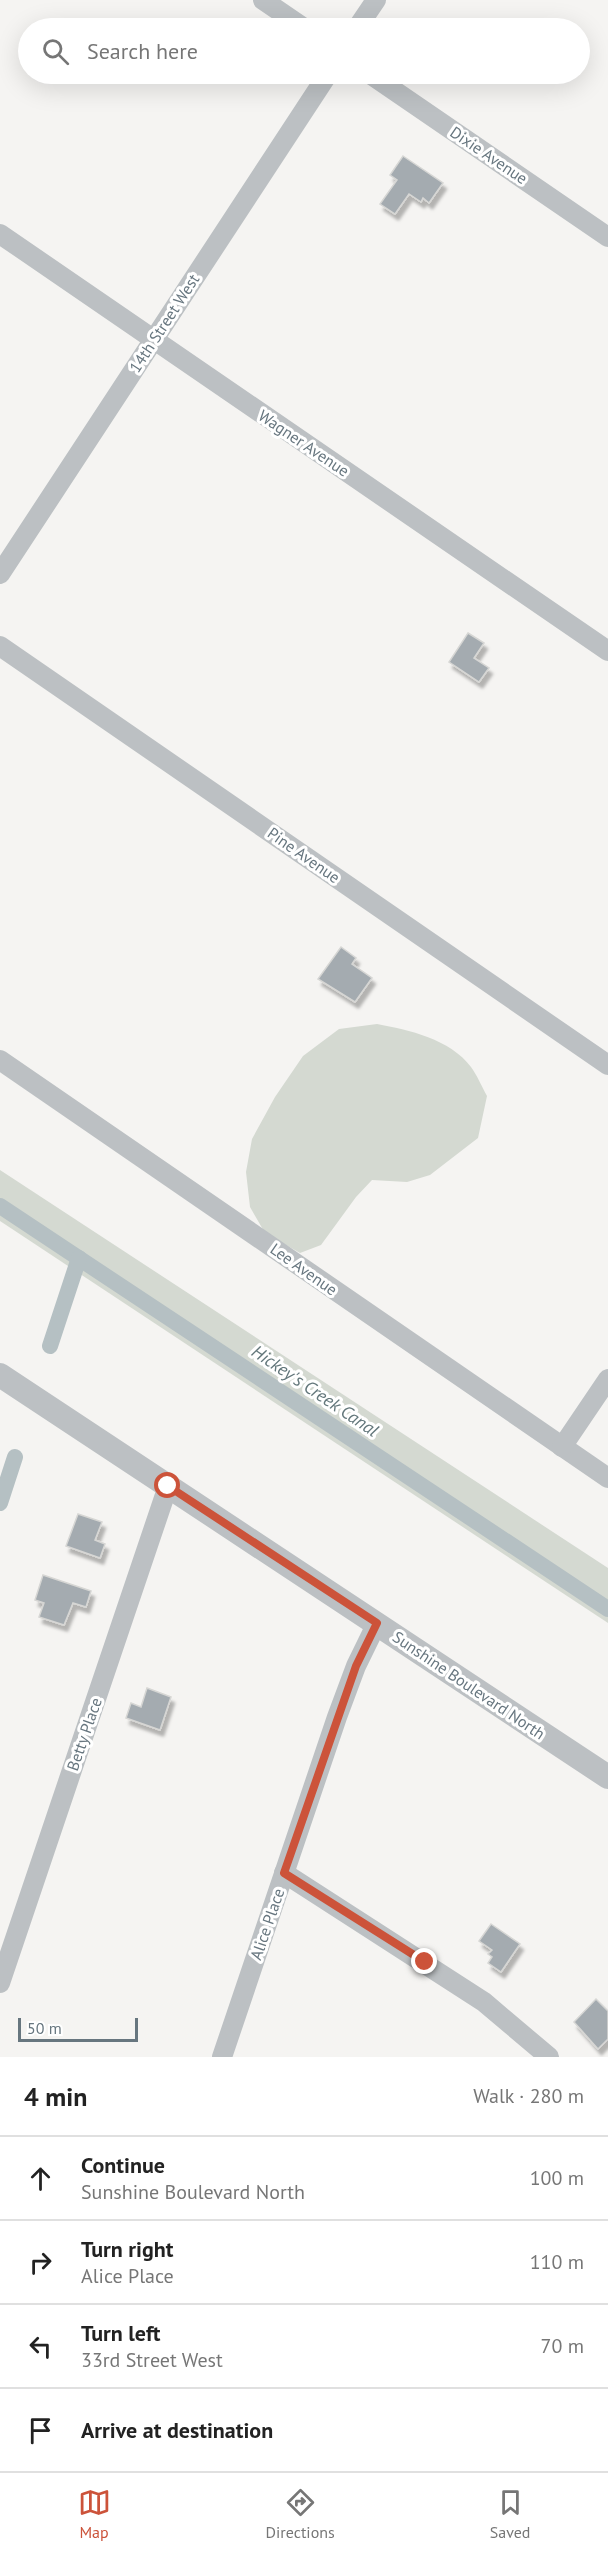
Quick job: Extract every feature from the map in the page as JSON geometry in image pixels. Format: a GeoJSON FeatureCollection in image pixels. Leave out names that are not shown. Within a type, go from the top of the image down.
{"type":"FeatureCollection","features":[{"type":"Feature","properties":{"kind":"street"},"geometry":{"type":"LineString","coordinates":[[263,0],[289,18]]}},
{"type":"Feature","properties":{"kind":"street"},"geometry":{"type":"LineString","coordinates":[[364,18],[376,0]]}},
{"type":"Feature","properties":{"kind":"street","name":"14th Street West"},"geometry":{"type":"LineString","coordinates":[[0,574],[321,84]]}},
{"type":"Feature","properties":{"kind":"street","name":"Dixie Avenue"},"geometry":{"type":"LineString","coordinates":[[385,84],[608,237]]}},
{"type":"Feature","properties":{"kind":"street","name":"Wagner Avenue"},"geometry":{"type":"LineString","coordinates":[[0,234],[608,651]]}},
{"type":"Feature","properties":{"kind":"street","name":"Pine Avenue"},"geometry":{"type":"LineString","coordinates":[[0,646],[608,1065]]}},
{"type":"Feature","properties":{"kind":"street","name":"Lee Avenue"},"geometry":{"type":"LineString","coordinates":[[0,1060],[608,1478]]}},
{"type":"Feature","properties":{"kind":"street","name":"Sunshine Boulevard North"},"geometry":{"type":"LineString","coordinates":[[0,1375],[608,1777]]}},
{"type":"Feature","properties":{"kind":"street"},"geometry":{"type":"LineString","coordinates":[[562,1447],[608,1379]]}},
{"type":"Feature","properties":{"kind":"street","name":"Betty Place"},"geometry":{"type":"LineString","coordinates":[[0,1983],[168,1486]]}},
{"type":"Feature","properties":{"kind":"street","name":"Alice Place"},"geometry":{"type":"LineString","coordinates":[[222,2057],[352,1676],[377,1623]]}},
{"type":"Feature","properties":{"kind":"street"},"geometry":{"type":"LineString","coordinates":[[284,1873],[484,2002],[549,2057]]}},
{"type":"Feature","properties":{"kind":"shaded area"},"geometry":{"type":"Polygon","coordinates":[[[377,1024],[428,1037],[452,1049],[471,1067],[487,1096],[478,1138],[430,1175],[407,1182],[372,1180],[356,1197],[321,1245],[300,1253],[265,1233],[250,1207],[246,1172],[252,1139],[275,1097],[303,1056],[339,1029],[377,1024]]]}},
{"type":"Feature","properties":{"kind":"shaded area"},"geometry":{"type":"Polygon","coordinates":[[[0,1170],[608,1568],[608,1623],[0,1221],[0,1170]]]}},
{"type":"Feature","properties":{"kind":"building"},"geometry":{"type":"Polygon","coordinates":[[[403,156],[443,183],[429,203],[423,198],[421,202],[409,194],[395,214],[380,204],[397,180],[390,175],[403,156]]]}},
{"type":"Feature","properties":{"kind":"building"},"geometry":{"type":"Polygon","coordinates":[[[468,633],[484,643],[474,658],[489,668],[479,682],[449,662],[468,633]]]}},
{"type":"Feature","properties":{"kind":"building"},"geometry":{"type":"Polygon","coordinates":[[[341,947],[356,958],[352,964],[372,978],[355,1002],[318,979],[341,947]]]}},
{"type":"Feature","properties":{"kind":"building"},"geometry":{"type":"Polygon","coordinates":[[[78,1514],[102,1522],[95,1540],[105,1544],[100,1558],[66,1546],[78,1514]]]}},
{"type":"Feature","properties":{"kind":"building"},"geometry":{"type":"Polygon","coordinates":[[[43,1575],[91,1591],[86,1607],[73,1603],[64,1625],[39,1617],[44,1603],[35,1600],[43,1575]]]}},
{"type":"Feature","properties":{"kind":"building"},"geometry":{"type":"Polygon","coordinates":[[[147,1688],[171,1697],[160,1730],[126,1718],[131,1703],[141,1707],[147,1688]]]}},
{"type":"Feature","properties":{"kind":"building"},"geometry":{"type":"Polygon","coordinates":[[[491,1924],[520,1944],[501,1972],[488,1963],[492,1957],[488,1954],[492,1950],[479,1941],[491,1924]]]}},
{"type":"Feature","properties":{"kind":"building"},"geometry":{"type":"Polygon","coordinates":[[[596,1999],[608,2011],[608,2039],[598,2049],[574,2022],[596,1999]]]}},
{"type":"Feature","properties":{"kind":"waterway","name":"Hickey's Creek Canal"},"geometry":{"type":"LineString","coordinates":[[0,1206],[608,1609]]}},
{"type":"Feature","properties":{"kind":"waterway"},"geometry":{"type":"LineString","coordinates":[[50,1346],[79,1258]]}},
{"type":"Feature","properties":{"kind":"waterway"},"geometry":{"type":"LineString","coordinates":[[0,1503],[15,1457]]}},
{"type":"Feature","properties":{"kind":"route"},"geometry":{"type":"LineString","coordinates":[[168,1486],[377,1623],[356,1666],[337,1717],[284,1873],[425,1962]]}}]}
